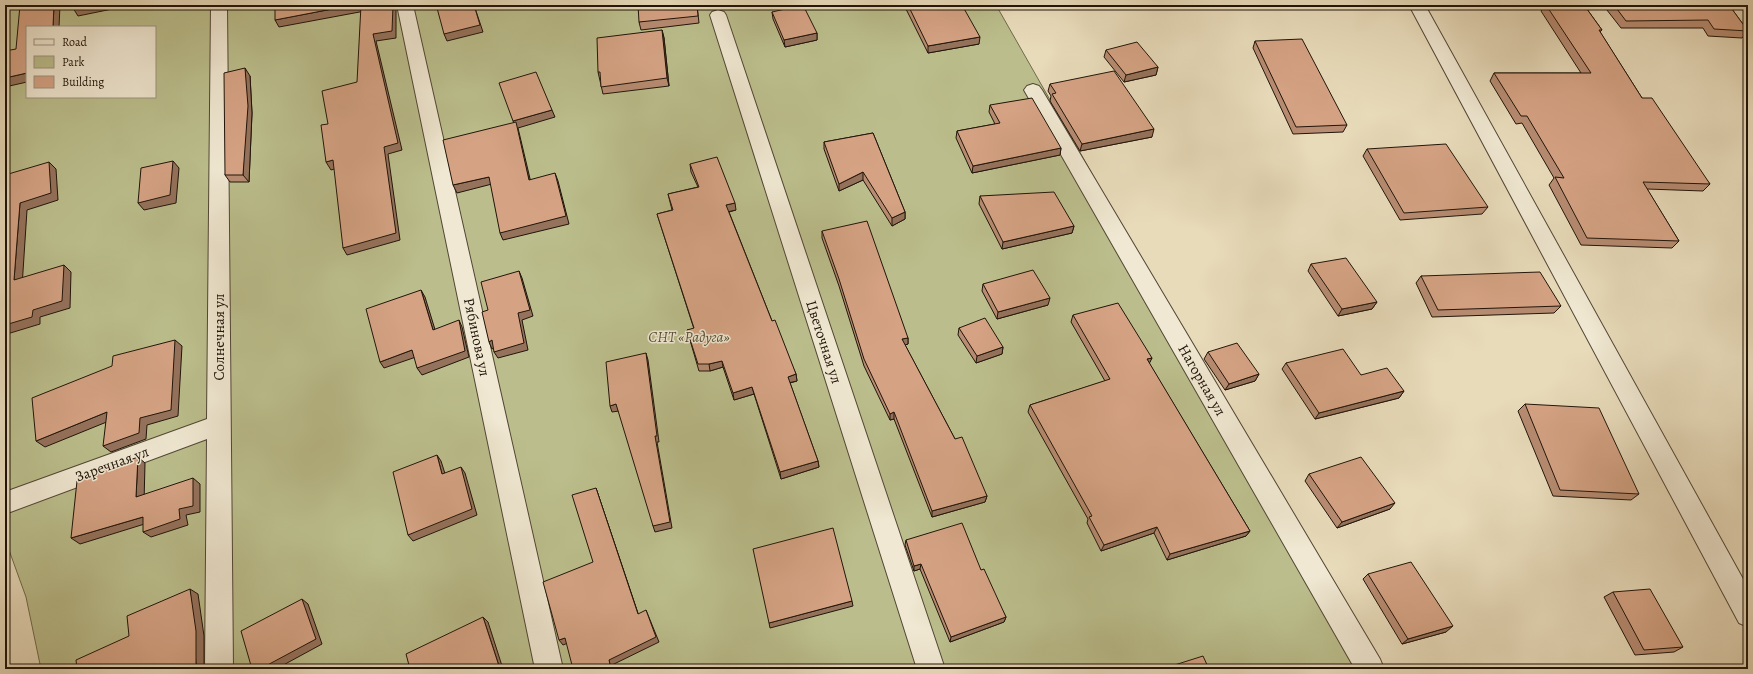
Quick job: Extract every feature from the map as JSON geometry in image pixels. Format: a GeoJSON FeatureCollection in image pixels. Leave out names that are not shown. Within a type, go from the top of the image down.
{"type":"FeatureCollection","features":[{"type":"Feature","properties":{"kind":"street","name":"Солнечная ул"},"geometry":{"type":"LineString","coordinates":[[218,669],[219,5]]}},
{"type":"Feature","properties":{"kind":"street","name":"Рябинова ул"},"geometry":{"type":"LineString","coordinates":[[405,5],[549,669]]}},
{"type":"Feature","properties":{"kind":"street"},"geometry":{"type":"LineString","coordinates":[[1417,5],[1748,614]]}},
{"type":"Feature","properties":{"kind":"street","name":"Цветочная ул"},"geometry":{"type":"LineString","coordinates":[[718,15],[930,669]]}},
{"type":"Feature","properties":{"kind":"street","name":"Нагорная ул"},"geometry":{"type":"LineString","coordinates":[[1033,90],[1370,669]]}},
{"type":"Feature","properties":{"kind":"street","name":"Заречная ул"},"geometry":{"type":"LineString","coordinates":[[5,504],[218,424]]}},
{"type":"Feature","properties":{"kind":"green space","name":"СНТ «Радуга»"},"geometry":{"type":"Polygon","coordinates":[[[5,5],[996,5],[1374,669],[41,669],[26,597],[5,539],[5,5]]]}},
{"type":"Feature","properties":{"kind":"building"},"geometry":{"type":"Polygon","coordinates":[[[20,5],[54,5],[53,26],[26,26],[26,73],[5,78],[5,51],[16,49],[20,5]]]}},
{"type":"Feature","properties":{"kind":"building"},"geometry":{"type":"Polygon","coordinates":[[[73,5],[89,5],[73,8],[73,5]]]}},
{"type":"Feature","properties":{"kind":"building"},"geometry":{"type":"Polygon","coordinates":[[[275,5],[353,5],[275,20],[275,5]]]}},
{"type":"Feature","properties":{"kind":"building"},"geometry":{"type":"Polygon","coordinates":[[[361,5],[393,5],[392,31],[373,34],[398,143],[384,147],[396,233],[343,248],[333,160],[326,162],[321,125],[328,124],[322,91],[357,82],[361,5]]]}},
{"type":"Feature","properties":{"kind":"building"},"geometry":{"type":"Polygon","coordinates":[[[449,5],[474,5],[480,25],[444,34],[437,8],[449,5]]]}},
{"type":"Feature","properties":{"kind":"building"},"geometry":{"type":"Polygon","coordinates":[[[638,5],[697,5],[698,16],[639,22],[638,5]]]}},
{"type":"Feature","properties":{"kind":"building"},"geometry":{"type":"Polygon","coordinates":[[[803,5],[817,33],[784,40],[772,12],[803,5]]]}},
{"type":"Feature","properties":{"kind":"building"},"geometry":{"type":"Polygon","coordinates":[[[908,5],[962,5],[980,37],[928,46],[908,5]]]}},
{"type":"Feature","properties":{"kind":"building"},"geometry":{"type":"Polygon","coordinates":[[[1546,5],[1584,5],[1602,30],[1599,30],[1642,98],[1652,98],[1710,184],[1643,182],[1679,241],[1587,238],[1555,177],[1564,178],[1527,116],[1521,116],[1494,73],[1591,73],[1546,5]]]}},
{"type":"Feature","properties":{"kind":"building"},"geometry":{"type":"Polygon","coordinates":[[[1614,5],[1729,5],[1748,31],[1714,29],[1708,20],[1626,21],[1614,5]]]}},
{"type":"Feature","properties":{"kind":"building"},"geometry":{"type":"Polygon","coordinates":[[[662,30],[667,78],[601,87],[600,72],[598,72],[597,38],[662,30]]]}},
{"type":"Feature","properties":{"kind":"building"},"geometry":{"type":"Polygon","coordinates":[[[1302,39],[1347,125],[1296,127],[1255,41],[1302,39]]]}},
{"type":"Feature","properties":{"kind":"building"},"geometry":{"type":"Polygon","coordinates":[[[1137,42],[1158,67],[1126,75],[1106,50],[1137,42]]]}},
{"type":"Feature","properties":{"kind":"building"},"geometry":{"type":"Polygon","coordinates":[[[245,68],[248,106],[243,175],[225,175],[224,73],[245,68]]]}},
{"type":"Feature","properties":{"kind":"building"},"geometry":{"type":"Polygon","coordinates":[[[1114,71],[1154,129],[1082,144],[1052,94],[1056,93],[1050,84],[1114,71]]]}},
{"type":"Feature","properties":{"kind":"building"},"geometry":{"type":"Polygon","coordinates":[[[536,72],[552,110],[513,121],[499,83],[536,72]]]}},
{"type":"Feature","properties":{"kind":"building"},"geometry":{"type":"Polygon","coordinates":[[[1032,98],[1061,148],[973,166],[957,131],[1000,123],[990,105],[1032,98]]]}},
{"type":"Feature","properties":{"kind":"building"},"geometry":{"type":"Polygon","coordinates":[[[516,122],[529,180],[555,173],[566,216],[500,233],[489,177],[453,185],[443,140],[516,122]]]}},
{"type":"Feature","properties":{"kind":"building"},"geometry":{"type":"Polygon","coordinates":[[[873,133],[905,212],[892,218],[863,172],[839,184],[824,142],[873,133]]]}},
{"type":"Feature","properties":{"kind":"building"},"geometry":{"type":"Polygon","coordinates":[[[1446,144],[1488,207],[1404,213],[1367,149],[1446,144]]]}},
{"type":"Feature","properties":{"kind":"building"},"geometry":{"type":"Polygon","coordinates":[[[717,157],[735,203],[726,205],[772,321],[775,320],[796,374],[788,377],[818,461],[780,472],[752,387],[733,393],[722,361],[709,364],[698,364],[687,330],[694,328],[657,214],[673,210],[668,194],[699,187],[690,164],[717,157]]]}},
{"type":"Feature","properties":{"kind":"building"},"geometry":{"type":"Polygon","coordinates":[[[173,161],[170,195],[138,203],[141,168],[173,161]]]}},
{"type":"Feature","properties":{"kind":"building"},"geometry":{"type":"Polygon","coordinates":[[[49,162],[51,193],[20,203],[14,280],[64,265],[62,301],[33,310],[32,317],[5,325],[5,175],[49,162]]]}},
{"type":"Feature","properties":{"kind":"building"},"geometry":{"type":"Polygon","coordinates":[[[1054,192],[1074,226],[1003,242],[980,196],[1054,192]]]}},
{"type":"Feature","properties":{"kind":"building"},"geometry":{"type":"Polygon","coordinates":[[[867,221],[908,338],[902,339],[955,439],[962,437],[987,496],[932,511],[894,412],[890,414],[864,359],[822,231],[867,221]]]}},
{"type":"Feature","properties":{"kind":"building"},"geometry":{"type":"Polygon","coordinates":[[[1346,258],[1377,302],[1342,309],[1311,264],[1346,258]]]}},
{"type":"Feature","properties":{"kind":"building"},"geometry":{"type":"Polygon","coordinates":[[[1033,270],[1050,298],[998,312],[983,284],[1033,270]]]}},
{"type":"Feature","properties":{"kind":"building"},"geometry":{"type":"Polygon","coordinates":[[[519,271],[530,310],[518,313],[524,343],[494,352],[492,340],[489,342],[482,312],[488,310],[481,282],[519,271]]]}},
{"type":"Feature","properties":{"kind":"building"},"geometry":{"type":"Polygon","coordinates":[[[1540,272],[1561,306],[1438,310],[1421,276],[1540,272]]]}},
{"type":"Feature","properties":{"kind":"building"},"geometry":{"type":"Polygon","coordinates":[[[421,290],[433,330],[459,320],[465,351],[417,368],[412,350],[380,362],[366,309],[421,290]]]}},
{"type":"Feature","properties":{"kind":"building"},"geometry":{"type":"Polygon","coordinates":[[[1118,303],[1152,358],[1147,359],[1250,531],[1170,554],[1157,527],[1104,545],[1089,517],[1092,516],[1030,405],[1110,379],[1073,315],[1118,303]]]}},
{"type":"Feature","properties":{"kind":"building"},"geometry":{"type":"Polygon","coordinates":[[[985,318],[1003,347],[977,356],[959,328],[985,318]]]}},
{"type":"Feature","properties":{"kind":"building"},"geometry":{"type":"Polygon","coordinates":[[[175,340],[171,410],[140,418],[139,433],[103,446],[107,412],[36,441],[32,398],[112,366],[113,356],[175,340]]]}},
{"type":"Feature","properties":{"kind":"building"},"geometry":{"type":"Polygon","coordinates":[[[1237,343],[1259,374],[1229,384],[1208,352],[1237,343]]]}},
{"type":"Feature","properties":{"kind":"building"},"geometry":{"type":"Polygon","coordinates":[[[1343,349],[1361,375],[1387,368],[1404,391],[1319,413],[1286,363],[1343,349]]]}},
{"type":"Feature","properties":{"kind":"building"},"geometry":{"type":"Polygon","coordinates":[[[646,353],[657,436],[655,436],[670,522],[653,526],[616,404],[610,406],[606,362],[646,353]]]}},
{"type":"Feature","properties":{"kind":"building"},"geometry":{"type":"Polygon","coordinates":[[[1525,404],[1599,408],[1639,494],[1560,490],[1525,404]]]}},
{"type":"Feature","properties":{"kind":"building"},"geometry":{"type":"Polygon","coordinates":[[[437,455],[442,474],[461,467],[472,509],[408,535],[393,472],[437,455]]]}},
{"type":"Feature","properties":{"kind":"building"},"geometry":{"type":"Polygon","coordinates":[[[138,457],[136,497],[193,478],[193,506],[179,509],[180,519],[143,532],[143,517],[71,538],[77,481],[138,457]]]}},
{"type":"Feature","properties":{"kind":"building"},"geometry":{"type":"Polygon","coordinates":[[[1361,457],[1395,503],[1342,522],[1309,474],[1361,457]]]}},
{"type":"Feature","properties":{"kind":"building"},"geometry":{"type":"Polygon","coordinates":[[[596,488],[638,614],[646,610],[656,637],[609,660],[611,669],[573,669],[565,638],[559,640],[543,582],[593,562],[572,495],[596,488]]]}},
{"type":"Feature","properties":{"kind":"building"},"geometry":{"type":"Polygon","coordinates":[[[962,523],[981,570],[984,569],[1006,617],[951,637],[921,564],[914,566],[906,540],[962,523]]]}},
{"type":"Feature","properties":{"kind":"building"},"geometry":{"type":"Polygon","coordinates":[[[833,528],[852,601],[769,623],[753,549],[833,528]]]}},
{"type":"Feature","properties":{"kind":"building"},"geometry":{"type":"Polygon","coordinates":[[[1411,562],[1453,626],[1408,639],[1368,574],[1411,562]]]}},
{"type":"Feature","properties":{"kind":"building"},"geometry":{"type":"Polygon","coordinates":[[[190,589],[196,631],[196,664],[201,666],[201,669],[77,669],[76,660],[129,636],[127,616],[190,589]]]}},
{"type":"Feature","properties":{"kind":"building"},"geometry":{"type":"Polygon","coordinates":[[[1650,589],[1683,647],[1644,650],[1613,592],[1650,589]]]}},
{"type":"Feature","properties":{"kind":"building"},"geometry":{"type":"Polygon","coordinates":[[[302,599],[316,639],[260,669],[252,669],[241,631],[302,599]]]}},
{"type":"Feature","properties":{"kind":"building"},"geometry":{"type":"Polygon","coordinates":[[[483,617],[500,669],[410,669],[406,654],[483,617]]]}},
{"type":"Feature","properties":{"kind":"building"},"geometry":{"type":"Polygon","coordinates":[[[1203,656],[1209,669],[1162,669],[1203,656]]]}}]}
